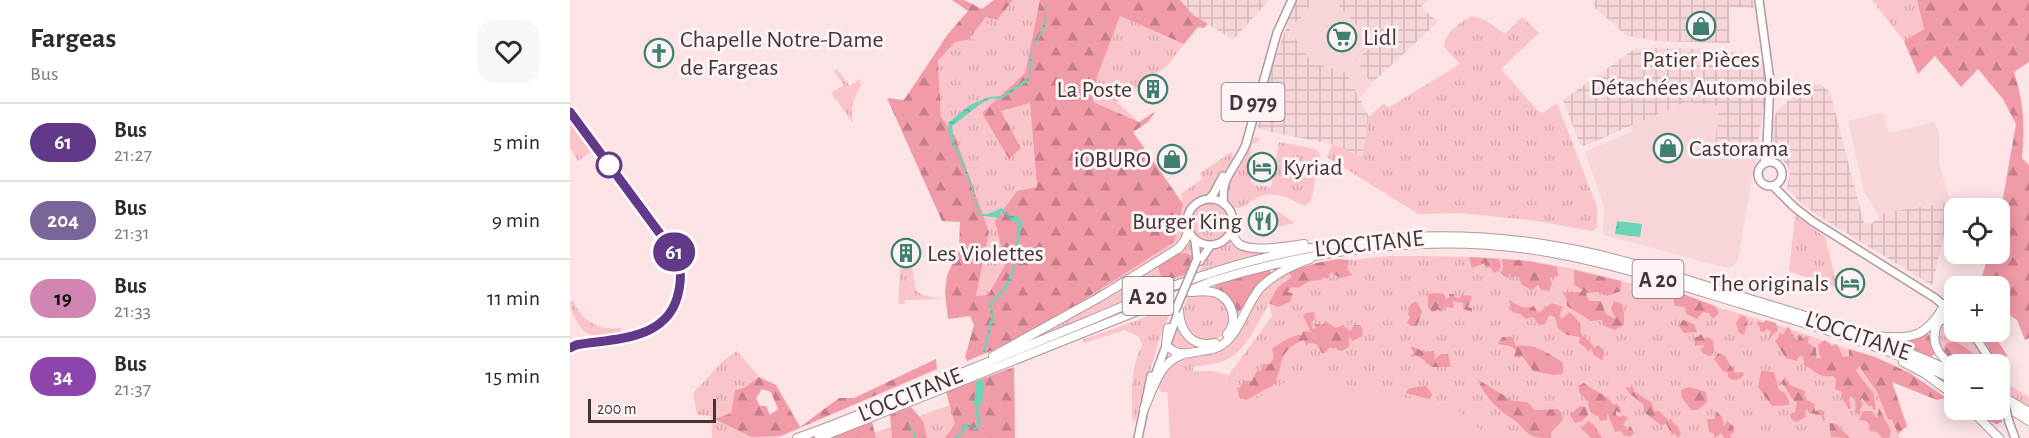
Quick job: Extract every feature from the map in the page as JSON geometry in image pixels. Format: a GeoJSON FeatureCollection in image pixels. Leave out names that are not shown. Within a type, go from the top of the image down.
{"type":"FeatureCollection","features":[{"type":"Feature","properties":{"kind":"highway"},"geometry":{"type":"LineString","coordinates":[[974,368],[1100,297],[1179,248],[1188,231]]}},
{"type":"Feature","properties":{"kind":"highway"},"geometry":{"type":"LineString","coordinates":[[1231,231],[1238,243],[1246,246],[1281,247],[1322,242],[1329,244]]}},
{"type":"Feature","properties":{"kind":"highway","name":"L'OCCITANE"},"geometry":{"type":"LineString","coordinates":[[797,438],[1175,285],[1254,260],[1329,244],[1390,238],[1453,236],[1499,239],[1550,245],[1631,263],[1865,335],[1944,367]]}},
{"type":"Feature","properties":{"kind":"highway","name":"L'OCCITANE"},"geometry":{"type":"LineString","coordinates":[[819,438],[1172,296],[1252,269],[1335,251],[1387,245],[1435,243],[1508,247],[1550,252],[1634,271],[1845,336],[1944,376]]}},
{"type":"Feature","properties":{"kind":"highway"},"geometry":{"type":"LineString","coordinates":[[1144,409],[1162,369],[1171,360],[1182,355],[1219,347],[1233,334],[1250,302],[1271,278],[1298,263],[1335,251]]}},
{"type":"Feature","properties":{"kind":"highway"},"geometry":{"type":"LineString","coordinates":[[1172,296],[1205,290],[1218,293],[1230,306],[1233,314],[1230,331],[1217,343],[1201,344],[1193,341],[1182,329],[1177,311]]}},
{"type":"Feature","properties":{"kind":"highway"},"geometry":{"type":"LineString","coordinates":[[1865,335],[1898,338],[1916,335],[1935,322],[1944,306]]}},
{"type":"Feature","properties":{"kind":"highway"},"geometry":{"type":"LineString","coordinates":[[1944,319],[1938,322],[1934,338],[1940,354],[1944,357]]}},
{"type":"Feature","properties":{"kind":"highway"},"geometry":{"type":"LineString","coordinates":[[1168,328],[1166,345],[1182,355]]}},
{"type":"Feature","properties":{"kind":"highway"},"geometry":{"type":"LineString","coordinates":[[1881,349],[1924,373],[1944,388]]}},
{"type":"Feature","properties":{"kind":"highway"},"geometry":{"type":"LineString","coordinates":[[2010,401],[2029,412]]}},
{"type":"Feature","properties":{"kind":"highway"},"geometry":{"type":"LineString","coordinates":[[2010,409],[2029,421]]}},
{"type":"Feature","properties":{"kind":"highway"},"geometry":{"type":"LineString","coordinates":[[1981,420],[1999,438]]}},
{"type":"Feature","properties":{"kind":"main road","name":"D 979"},"geometry":{"type":"LineString","coordinates":[[1209,199],[1239,152],[1268,48],[1289,0]]}},
{"type":"Feature","properties":{"kind":"main road","name":"D 979"},"geometry":{"type":"LineString","coordinates":[[1224,204],[1222,192],[1224,182],[1241,157],[1246,144],[1274,42],[1289,0]]}},
{"type":"Feature","properties":{"kind":"main road"},"geometry":{"type":"LineString","coordinates":[[1759,0],[1770,81],[1767,146],[1764,164],[1759,170],[1759,178],[1763,184],[1773,186],[1812,221],[1944,303]]}},
{"type":"Feature","properties":{"kind":"main road"},"geometry":{"type":"LineString","coordinates":[[570,112],[676,255],[681,271],[680,287],[675,303],[669,314],[658,325],[646,333],[570,348]]}},
{"type":"Feature","properties":{"kind":"main road"},"geometry":{"type":"LineString","coordinates":[[1767,146],[1773,162],[1781,169],[1780,180],[1785,196]]}},
{"type":"Feature","properties":{"kind":"main road"},"geometry":{"type":"LineString","coordinates":[[1764,164],[1773,162]]}},
{"type":"Feature","properties":{"kind":"main road"},"geometry":{"type":"LineString","coordinates":[[1773,186],[1780,180]]}},
{"type":"Feature","properties":{"kind":"main road"},"geometry":{"type":"LineString","coordinates":[[1144,409],[1177,311],[1198,260],[1210,246],[1223,242],[1231,231],[1232,216],[1224,204],[1209,199],[1196,204],[1191,210],[1188,216],[1188,231],[1196,241],[1210,246]]}},
{"type":"Feature","properties":{"kind":"main road"},"geometry":{"type":"LineString","coordinates":[[1196,241],[1198,260]]}},
{"type":"Feature","properties":{"kind":"main road"},"geometry":{"type":"LineString","coordinates":[[1138,438],[1147,390],[1168,328],[1177,311]]}},
{"type":"Feature","properties":{"kind":"shaded area"},"geometry":{"type":"Polygon","coordinates":[[[1180,0],[1269,0],[1233,40],[1192,14],[1180,0]]]}},
{"type":"Feature","properties":{"kind":"shaded area"},"geometry":{"type":"Polygon","coordinates":[[[1296,0],[1312,0],[1299,20],[1287,26],[1287,16],[1296,0]]]}},
{"type":"Feature","properties":{"kind":"shaded area"},"geometry":{"type":"Polygon","coordinates":[[[1312,0],[1334,0],[1374,45],[1357,60],[1371,86],[1360,97],[1346,72],[1312,63],[1287,26],[1299,20],[1312,0]]]}},
{"type":"Feature","properties":{"kind":"shaded area"},"geometry":{"type":"Polygon","coordinates":[[[1334,0],[1428,0],[1421,7],[1438,22],[1371,84],[1356,60],[1374,45],[1334,0]]]}},
{"type":"Feature","properties":{"kind":"shaded area"},"geometry":{"type":"Polygon","coordinates":[[[1596,0],[1753,0],[1754,8],[1729,7],[1730,43],[1657,41],[1627,36],[1595,8],[1593,2],[1596,0]]]}},
{"type":"Feature","properties":{"kind":"shaded area"},"geometry":{"type":"Polygon","coordinates":[[[1287,26],[1312,63],[1346,72],[1369,117],[1362,157],[1332,144],[1265,131],[1257,127],[1273,63],[1287,26]]]}},
{"type":"Feature","properties":{"kind":"shaded area"},"geometry":{"type":"Polygon","coordinates":[[[1645,48],[1719,49],[1763,58],[1766,77],[1765,98],[1756,156],[1714,150],[1720,106],[1686,102],[1584,146],[1580,144],[1563,100],[1633,50],[1645,48]]]}},
{"type":"Feature","properties":{"kind":"shaded area"},"geometry":{"type":"Polygon","coordinates":[[[1820,84],[1830,92],[1864,223],[1871,224],[1876,220],[1879,221],[1878,214],[1944,203],[1944,235],[1932,285],[1817,215],[1797,199],[1787,187],[1790,174],[1788,166],[1773,150],[1773,120],[1777,111],[1784,104],[1811,85],[1820,84]]]}},
{"type":"Feature","properties":{"kind":"shaded area"},"geometry":{"type":"Polygon","coordinates":[[[1686,102],[1721,106],[1714,150],[1756,156],[1738,260],[1733,266],[1727,268],[1604,235],[1603,232],[1604,206],[1585,152],[1633,131],[1631,125],[1686,102]]]}},
{"type":"Feature","properties":{"kind":"shaded area"},"geometry":{"type":"Polygon","coordinates":[[[1880,113],[1884,115],[1889,133],[1934,122],[1939,132],[1939,162],[1949,198],[1944,198],[1944,203],[1878,214],[1864,192],[1848,121],[1880,113]]]}},
{"type":"Feature","properties":{"kind":"green space"},"geometry":{"type":"Polygon","coordinates":[[[952,0],[964,0],[982,9],[994,0],[1013,0],[997,20],[986,17],[968,40],[955,42],[938,61],[941,117],[955,136],[989,232],[976,296],[988,295],[1005,265],[995,221],[1017,191],[1037,187],[1030,103],[1001,111],[1021,148],[1009,159],[982,113],[1025,73],[1040,0],[1180,0],[1192,14],[1208,24],[1204,28],[1198,27],[1184,44],[1120,16],[1097,77],[1093,102],[1139,122],[1155,112],[1148,122],[1133,132],[1183,204],[1174,242],[1027,336],[967,361],[965,357],[974,325],[970,316],[948,319],[945,292],[947,275],[959,251],[960,222],[942,221],[887,98],[904,100],[948,34],[968,11],[952,0]]]}},
{"type":"Feature","properties":{"kind":"green space"},"geometry":{"type":"Polygon","coordinates":[[[1013,0],[1040,0],[1025,73],[982,113],[1021,148],[1001,111],[1030,103],[1037,187],[1017,191],[995,221],[1005,265],[988,295],[975,296],[989,232],[955,136],[941,117],[938,61],[955,42],[968,40],[986,17],[997,20],[1013,0]]]}},
{"type":"Feature","properties":{"kind":"green space"},"geometry":{"type":"Polygon","coordinates":[[[1872,0],[1917,0],[1924,29],[1904,41],[1872,0]]]}},
{"type":"Feature","properties":{"kind":"green space"},"geometry":{"type":"Polygon","coordinates":[[[1917,0],[2029,0],[2029,62],[2014,72],[2023,115],[2022,158],[2029,165],[2029,338],[2025,340],[2017,320],[2010,315],[2010,276],[1982,276],[1986,264],[2010,264],[2010,198],[2003,198],[2016,124],[2003,99],[1978,69],[1961,87],[1935,56],[1918,74],[1904,41],[1924,29],[1917,0]]]}},
{"type":"Feature","properties":{"kind":"green space"},"geometry":{"type":"Polygon","coordinates":[[[1120,16],[1184,44],[1167,66],[1117,102],[1139,122],[1093,103],[1097,77],[1120,16]]]}},
{"type":"Feature","properties":{"kind":"green space"},"geometry":{"type":"Polygon","coordinates":[[[1472,16],[1485,20],[1505,34],[1522,17],[1539,33],[1501,69],[1541,114],[1557,103],[1597,207],[1597,228],[1592,231],[1537,221],[1462,213],[1418,214],[1327,157],[1332,144],[1362,157],[1369,117],[1384,103],[1388,108],[1460,64],[1444,47],[1445,41],[1454,28],[1472,16]]]}},
{"type":"Feature","properties":{"kind":"green space"},"geometry":{"type":"Polygon","coordinates":[[[984,21],[993,27],[979,44],[972,38],[984,21]]]}},
{"type":"Feature","properties":{"kind":"green space"},"geometry":{"type":"Polygon","coordinates":[[[837,69],[850,86],[860,79],[861,85],[852,108],[853,123],[831,93],[844,85],[834,71],[837,69]]]}},
{"type":"Feature","properties":{"kind":"green space"},"geometry":{"type":"Polygon","coordinates":[[[570,119],[594,150],[578,161],[570,148],[570,119]]]}},
{"type":"Feature","properties":{"kind":"green space"},"geometry":{"type":"Polygon","coordinates":[[[1255,137],[1260,138],[1258,142],[1252,144],[1247,169],[1252,174],[1250,180],[1253,185],[1271,187],[1279,142],[1315,149],[1319,152],[1311,201],[1305,206],[1286,197],[1273,195],[1260,196],[1239,208],[1229,204],[1226,194],[1228,184],[1243,162],[1255,137]]]}},
{"type":"Feature","properties":{"kind":"green space"},"geometry":{"type":"Polygon","coordinates":[[[1232,152],[1233,157],[1209,196],[1192,204],[1185,214],[1186,234],[1182,244],[1027,336],[1183,204],[1181,194],[1202,179],[1200,173],[1232,152]]]}},
{"type":"Feature","properties":{"kind":"green space"},"geometry":{"type":"Polygon","coordinates":[[[1211,203],[1224,209],[1230,222],[1224,235],[1211,241],[1198,235],[1192,222],[1198,209],[1211,203]]]}},
{"type":"Feature","properties":{"kind":"green space"},"geometry":{"type":"Polygon","coordinates":[[[1273,211],[1278,212],[1295,223],[1277,227],[1273,211]]]}},
{"type":"Feature","properties":{"kind":"green space"},"geometry":{"type":"Polygon","coordinates":[[[1795,215],[1825,237],[1838,288],[1789,271],[1795,215]]]}},
{"type":"Feature","properties":{"kind":"green space"},"geometry":{"type":"Polygon","coordinates":[[[1189,237],[1195,252],[1187,277],[1019,346],[1189,237]]]}},
{"type":"Feature","properties":{"kind":"green space"},"geometry":{"type":"Polygon","coordinates":[[[1232,237],[1235,243],[1281,250],[1243,258],[1199,273],[1208,254],[1224,245],[1232,237]]]}},
{"type":"Feature","properties":{"kind":"green space"},"geometry":{"type":"Polygon","coordinates":[[[909,250],[916,290],[922,295],[942,299],[905,300],[905,304],[898,304],[901,251],[909,250]]]}},
{"type":"Feature","properties":{"kind":"green space"},"geometry":{"type":"Polygon","coordinates":[[[1186,253],[1195,258],[1188,273],[1163,282],[1157,264],[1174,254],[1186,253]]]}},
{"type":"Feature","properties":{"kind":"green space"},"geometry":{"type":"Polygon","coordinates":[[[1389,256],[1492,258],[1557,266],[1604,276],[1731,311],[1837,345],[1863,355],[1900,438],[1489,438],[1456,409],[1299,375],[1244,406],[1225,380],[1272,316],[1269,303],[1250,337],[1230,358],[1214,364],[1193,367],[1193,371],[1175,371],[1167,382],[1168,392],[1162,392],[1158,388],[1166,369],[1184,357],[1205,355],[1224,349],[1233,339],[1260,294],[1276,279],[1288,272],[1343,261],[1389,256]]]}},
{"type":"Feature","properties":{"kind":"green space"},"geometry":{"type":"Polygon","coordinates":[[[1469,257],[1499,259],[1501,267],[1498,272],[1494,273],[1490,267],[1486,268],[1484,263],[1472,268],[1469,257]]]}},
{"type":"Feature","properties":{"kind":"green space"},"geometry":{"type":"Polygon","coordinates":[[[1338,259],[1349,260],[1347,269],[1352,275],[1340,278],[1331,272],[1327,279],[1323,277],[1321,280],[1310,281],[1298,288],[1292,287],[1287,292],[1293,293],[1290,302],[1278,307],[1269,303],[1278,287],[1292,277],[1288,272],[1338,259]]]}},
{"type":"Feature","properties":{"kind":"green space"},"geometry":{"type":"Polygon","coordinates":[[[1502,259],[1557,267],[1558,276],[1553,278],[1549,276],[1552,283],[1549,291],[1541,290],[1538,285],[1532,290],[1522,285],[1518,276],[1511,278],[1510,273],[1507,278],[1501,273],[1502,259]]]}},
{"type":"Feature","properties":{"kind":"green space"},"geometry":{"type":"Polygon","coordinates":[[[1269,269],[1271,273],[1267,279],[1236,315],[1230,300],[1214,290],[1216,284],[1238,275],[1269,269]]]}},
{"type":"Feature","properties":{"kind":"green space"},"geometry":{"type":"Polygon","coordinates":[[[1574,270],[1621,281],[1621,291],[1607,296],[1599,292],[1586,293],[1589,301],[1601,301],[1606,314],[1616,319],[1611,309],[1614,301],[1622,304],[1624,325],[1614,330],[1603,325],[1602,320],[1591,321],[1567,306],[1565,292],[1583,290],[1574,285],[1574,270]]]}},
{"type":"Feature","properties":{"kind":"green space"},"geometry":{"type":"Polygon","coordinates":[[[1675,291],[1715,306],[1719,313],[1714,318],[1709,313],[1703,312],[1697,319],[1686,314],[1685,307],[1675,306],[1672,294],[1675,291]]]}},
{"type":"Feature","properties":{"kind":"green space"},"geometry":{"type":"Polygon","coordinates":[[[1203,293],[1219,298],[1225,303],[1229,311],[1230,324],[1224,334],[1204,341],[1193,337],[1185,329],[1183,315],[1188,296],[1203,293]]]}},
{"type":"Feature","properties":{"kind":"green space"},"geometry":{"type":"Polygon","coordinates":[[[1428,294],[1444,294],[1446,299],[1449,298],[1449,294],[1454,294],[1459,298],[1462,295],[1472,296],[1468,307],[1472,308],[1472,312],[1463,309],[1463,303],[1453,301],[1454,308],[1445,305],[1442,312],[1437,309],[1432,312],[1428,308],[1428,294]]]}},
{"type":"Feature","properties":{"kind":"green space"},"geometry":{"type":"Polygon","coordinates":[[[573,300],[576,307],[591,323],[605,328],[621,328],[622,334],[595,336],[585,332],[572,311],[570,302],[573,300]]]}},
{"type":"Feature","properties":{"kind":"green space"},"geometry":{"type":"Polygon","coordinates":[[[1509,300],[1524,307],[1534,306],[1538,313],[1552,303],[1563,307],[1559,316],[1562,319],[1570,312],[1580,323],[1581,334],[1594,348],[1598,345],[1603,349],[1603,361],[1593,354],[1592,349],[1588,352],[1579,343],[1580,337],[1567,335],[1558,328],[1555,317],[1549,315],[1545,324],[1539,325],[1533,317],[1526,319],[1512,312],[1509,300]]]}},
{"type":"Feature","properties":{"kind":"green space"},"geometry":{"type":"Polygon","coordinates":[[[1416,301],[1422,311],[1417,326],[1411,326],[1407,323],[1410,317],[1408,314],[1411,304],[1416,301]]]}},
{"type":"Feature","properties":{"kind":"green space"},"geometry":{"type":"Polygon","coordinates":[[[1173,304],[1159,340],[1136,420],[1133,423],[1132,383],[1135,364],[1142,345],[1139,337],[1125,330],[1084,343],[1082,340],[1138,320],[1173,304]]]}},
{"type":"Feature","properties":{"kind":"green space"},"geometry":{"type":"Polygon","coordinates":[[[1314,312],[1315,319],[1310,323],[1313,329],[1316,328],[1314,324],[1323,325],[1325,321],[1336,328],[1343,325],[1350,331],[1354,325],[1360,325],[1363,331],[1362,336],[1353,341],[1349,337],[1349,347],[1342,351],[1337,350],[1336,347],[1333,349],[1330,347],[1325,353],[1322,353],[1314,344],[1310,343],[1306,346],[1304,340],[1299,342],[1290,347],[1282,358],[1277,383],[1246,400],[1240,398],[1237,388],[1241,387],[1243,381],[1252,381],[1256,372],[1262,370],[1263,364],[1270,364],[1274,358],[1272,349],[1290,338],[1302,335],[1303,331],[1311,332],[1303,316],[1314,312]]]}},
{"type":"Feature","properties":{"kind":"green space"},"geometry":{"type":"Polygon","coordinates":[[[1741,315],[1746,317],[1747,325],[1744,335],[1739,333],[1736,323],[1741,315]]]}},
{"type":"Feature","properties":{"kind":"green space"},"geometry":{"type":"Polygon","coordinates":[[[1683,320],[1694,324],[1697,332],[1684,333],[1679,326],[1683,320]]]}},
{"type":"Feature","properties":{"kind":"green space"},"geometry":{"type":"Polygon","coordinates":[[[1766,320],[1776,323],[1778,330],[1771,337],[1769,336],[1771,332],[1767,329],[1764,332],[1760,331],[1757,324],[1758,321],[1763,323],[1766,320]]]}},
{"type":"Feature","properties":{"kind":"green space"},"geometry":{"type":"Polygon","coordinates":[[[1944,321],[1944,342],[1973,342],[1981,354],[1942,352],[1938,341],[1940,323],[1944,321]]]}},
{"type":"Feature","properties":{"kind":"green space"},"geometry":{"type":"Polygon","coordinates":[[[1177,324],[1182,334],[1190,342],[1199,346],[1211,347],[1179,351],[1169,344],[1177,324]]]}},
{"type":"Feature","properties":{"kind":"green space"},"geometry":{"type":"Polygon","coordinates":[[[1787,327],[1794,334],[1795,340],[1798,340],[1799,334],[1802,338],[1809,336],[1808,343],[1816,348],[1816,358],[1821,358],[1818,345],[1825,340],[1832,346],[1837,344],[1843,357],[1849,356],[1849,349],[1875,357],[1910,373],[1944,398],[1937,400],[1892,382],[1907,426],[1898,434],[1892,420],[1888,419],[1877,392],[1859,366],[1856,371],[1873,393],[1876,409],[1874,410],[1871,405],[1869,407],[1862,398],[1859,414],[1856,413],[1855,400],[1851,396],[1849,400],[1851,408],[1849,409],[1841,397],[1842,392],[1835,389],[1836,379],[1833,376],[1820,375],[1804,365],[1803,356],[1799,356],[1797,361],[1786,358],[1775,341],[1779,333],[1784,334],[1787,327]]]}},
{"type":"Feature","properties":{"kind":"green space"},"geometry":{"type":"Polygon","coordinates":[[[1926,332],[1931,337],[1936,352],[1931,357],[1915,350],[1909,340],[1926,332]]]}},
{"type":"Feature","properties":{"kind":"green space"},"geometry":{"type":"Polygon","coordinates":[[[1701,334],[1704,338],[1708,337],[1713,340],[1714,352],[1710,356],[1704,354],[1700,349],[1705,346],[1695,346],[1694,337],[1701,334]]]}},
{"type":"Feature","properties":{"kind":"green space"},"geometry":{"type":"Polygon","coordinates":[[[1502,337],[1512,337],[1516,346],[1535,347],[1552,356],[1563,363],[1563,374],[1554,375],[1533,371],[1522,356],[1519,358],[1514,356],[1516,350],[1510,346],[1498,344],[1502,337]]]}},
{"type":"Feature","properties":{"kind":"green space"},"geometry":{"type":"Polygon","coordinates":[[[1957,342],[1974,354],[1944,354],[1942,352],[1946,344],[1957,342]]]}},
{"type":"Feature","properties":{"kind":"green space"},"geometry":{"type":"Polygon","coordinates":[[[1985,342],[1999,342],[2006,354],[1992,354],[1985,342]]]}},
{"type":"Feature","properties":{"kind":"green space"},"geometry":{"type":"Polygon","coordinates":[[[1412,346],[1424,352],[1434,351],[1433,360],[1441,354],[1448,354],[1451,367],[1432,367],[1425,360],[1415,355],[1411,356],[1414,353],[1412,346]]]}},
{"type":"Feature","properties":{"kind":"green space"},"geometry":{"type":"Polygon","coordinates":[[[737,351],[759,377],[744,388],[735,390],[731,413],[716,419],[751,437],[781,436],[776,438],[712,438],[711,416],[697,415],[693,393],[723,361],[737,351]]]}},
{"type":"Feature","properties":{"kind":"green space"},"geometry":{"type":"Polygon","coordinates":[[[1718,353],[1725,356],[1735,373],[1743,372],[1744,375],[1740,379],[1733,380],[1728,377],[1728,373],[1723,371],[1714,359],[1718,353]]]}},
{"type":"Feature","properties":{"kind":"green space"},"geometry":{"type":"Polygon","coordinates":[[[936,359],[937,369],[781,436],[751,437],[715,419],[731,413],[735,390],[744,388],[759,377],[776,385],[800,427],[839,398],[854,398],[936,359]],[[762,389],[756,398],[760,406],[766,406],[770,415],[778,409],[771,392],[762,389]]]}},
{"type":"Feature","properties":{"kind":"green space"},"geometry":{"type":"Polygon","coordinates":[[[1014,367],[1015,438],[945,438],[955,424],[946,392],[1014,367]]]}},
{"type":"Feature","properties":{"kind":"green space"},"geometry":{"type":"Polygon","coordinates":[[[1175,371],[1213,371],[1228,375],[1225,380],[1244,406],[1299,375],[1457,409],[1489,438],[1170,438],[1167,382],[1175,371]]]}},
{"type":"Feature","properties":{"kind":"green space"},"geometry":{"type":"Polygon","coordinates":[[[1761,371],[1774,372],[1779,390],[1786,394],[1790,405],[1772,406],[1758,387],[1761,371]]]}},
{"type":"Feature","properties":{"kind":"green space"},"geometry":{"type":"Polygon","coordinates":[[[1014,375],[1015,438],[860,438],[950,405],[1014,375]]]}},
{"type":"Feature","properties":{"kind":"green space"},"geometry":{"type":"Polygon","coordinates":[[[1785,377],[1790,385],[1805,391],[1804,398],[1814,404],[1815,411],[1822,410],[1824,422],[1821,415],[1809,413],[1806,408],[1805,417],[1797,422],[1791,419],[1790,414],[1795,412],[1797,403],[1781,383],[1785,377]]]}},
{"type":"Feature","properties":{"kind":"green space"},"geometry":{"type":"Polygon","coordinates":[[[1477,379],[1513,401],[1527,402],[1535,410],[1558,409],[1563,420],[1551,432],[1551,438],[1532,436],[1502,412],[1484,392],[1477,379]]]}},
{"type":"Feature","properties":{"kind":"green space"},"geometry":{"type":"Polygon","coordinates":[[[1584,383],[1607,398],[1613,405],[1617,404],[1620,407],[1621,413],[1616,411],[1616,415],[1628,418],[1623,424],[1627,430],[1630,425],[1634,433],[1630,437],[1623,435],[1621,431],[1615,432],[1607,412],[1607,420],[1600,421],[1599,417],[1591,413],[1589,402],[1580,394],[1578,386],[1584,383]]]}},
{"type":"Feature","properties":{"kind":"green space"},"geometry":{"type":"Polygon","coordinates":[[[1632,384],[1634,391],[1652,403],[1654,411],[1659,411],[1669,421],[1670,418],[1676,424],[1681,433],[1678,438],[1675,434],[1672,435],[1666,423],[1662,426],[1645,413],[1643,404],[1625,387],[1630,388],[1632,384]]]}},
{"type":"Feature","properties":{"kind":"green space"},"geometry":{"type":"Polygon","coordinates":[[[2010,385],[2029,397],[2029,407],[2010,395],[2010,385]]]}},
{"type":"Feature","properties":{"kind":"green space"},"geometry":{"type":"Polygon","coordinates":[[[1426,386],[1432,394],[1430,399],[1405,393],[1410,388],[1426,386]]]}},
{"type":"Feature","properties":{"kind":"green space"},"geometry":{"type":"Polygon","coordinates":[[[1689,387],[1706,392],[1707,402],[1698,410],[1691,410],[1682,398],[1681,390],[1689,387]]]}},
{"type":"Feature","properties":{"kind":"green space"},"geometry":{"type":"Polygon","coordinates":[[[1580,406],[1586,407],[1588,415],[1582,421],[1575,423],[1570,415],[1580,406]]]}},
{"type":"Feature","properties":{"kind":"green space"},"geometry":{"type":"Polygon","coordinates":[[[911,407],[923,421],[927,438],[892,438],[890,415],[911,407]]]}},
{"type":"Feature","properties":{"kind":"green space"},"geometry":{"type":"Polygon","coordinates":[[[1879,408],[1891,431],[1889,438],[1882,438],[1877,432],[1869,430],[1869,424],[1866,421],[1859,420],[1863,411],[1871,411],[1877,418],[1879,408]]]}},
{"type":"Feature","properties":{"kind":"green space"},"geometry":{"type":"Polygon","coordinates":[[[1717,412],[1722,417],[1724,426],[1727,421],[1733,426],[1734,433],[1731,434],[1731,438],[1724,438],[1721,433],[1715,438],[1713,433],[1709,432],[1707,419],[1714,419],[1717,412]]]}},
{"type":"Feature","properties":{"kind":"green space"},"geometry":{"type":"Polygon","coordinates":[[[1989,420],[2002,420],[1997,424],[1989,420]]]}},
{"type":"Feature","properties":{"kind":"green space"},"geometry":{"type":"Polygon","coordinates":[[[1588,421],[1594,425],[1602,438],[1591,438],[1581,428],[1588,421]]]}},
{"type":"Feature","properties":{"kind":"green space"},"geometry":{"type":"Polygon","coordinates":[[[872,422],[876,438],[832,438],[872,422]]]}},
{"type":"Feature","properties":{"kind":"green space"},"geometry":{"type":"Polygon","coordinates":[[[1829,423],[1836,424],[1850,438],[1831,437],[1829,423]]]}},
{"type":"Feature","properties":{"kind":"water"},"geometry":{"type":"Polygon","coordinates":[[[1047,0],[1045,27],[1032,52],[1030,80],[1003,98],[989,99],[952,126],[954,141],[972,184],[979,214],[988,214],[1002,208],[1007,214],[1018,217],[1022,221],[1017,255],[1012,277],[1001,296],[992,303],[994,323],[992,323],[985,352],[983,352],[992,319],[989,302],[1003,289],[1011,270],[1016,255],[1018,224],[1001,211],[999,218],[978,215],[971,186],[949,135],[948,123],[970,105],[989,97],[1002,96],[1029,77],[1030,55],[1043,26],[1047,0]]]}},
{"type":"Feature","properties":{"kind":"water"},"geometry":{"type":"Polygon","coordinates":[[[1617,221],[1642,224],[1640,237],[1615,234],[1617,221]]]}},
{"type":"Feature","properties":{"kind":"water"},"geometry":{"type":"Polygon","coordinates":[[[980,393],[979,428],[974,430],[970,427],[966,428],[959,438],[954,438],[961,432],[962,426],[970,424],[973,428],[978,426],[977,395],[980,393]]]}},
{"type":"Feature","properties":{"kind":"waterway"},"geometry":{"type":"LineString","coordinates":[[978,403],[980,384]]}},
{"type":"Feature","properties":{"kind":"waterway"},"geometry":{"type":"LineString","coordinates":[[910,425],[915,438]]}},
{"type":"Feature","properties":{"kind":"bus line","name":"61"},"geometry":{"type":"LineString","coordinates":[[570,112],[676,255],[681,271],[678,296],[673,308],[665,319],[652,329],[646,333],[570,348]]}},
{"type":"Feature","properties":{"kind":"place","name":"Patier Pièces Détachées Automobiles"},"geometry":{"type":"Point","coordinates":[1701,26]}},
{"type":"Feature","properties":{"kind":"place","name":"Lidl"},"geometry":{"type":"Point","coordinates":[1342,37]}},
{"type":"Feature","properties":{"kind":"place","name":"Chapelle Notre-Dame de Fargeas"},"geometry":{"type":"Point","coordinates":[659,53]}},
{"type":"Feature","properties":{"kind":"place","name":"La Poste"},"geometry":{"type":"Point","coordinates":[1153,89]}},
{"type":"Feature","properties":{"kind":"place","name":"Castorama"},"geometry":{"type":"Point","coordinates":[1668,148]}},
{"type":"Feature","properties":{"kind":"place","name":"iOBURO"},"geometry":{"type":"Point","coordinates":[1172,159]}},
{"type":"Feature","properties":{"kind":"place","name":"Kyriad"},"geometry":{"type":"Point","coordinates":[1262,167]}},
{"type":"Feature","properties":{"kind":"place","name":"Burger King"},"geometry":{"type":"Point","coordinates":[1263,221]}},
{"type":"Feature","properties":{"kind":"place","name":"Les Violettes"},"geometry":{"type":"Point","coordinates":[906,253]}},
{"type":"Feature","properties":{"kind":"place","name":"The originals"},"geometry":{"type":"Point","coordinates":[1850,283]}}]}
